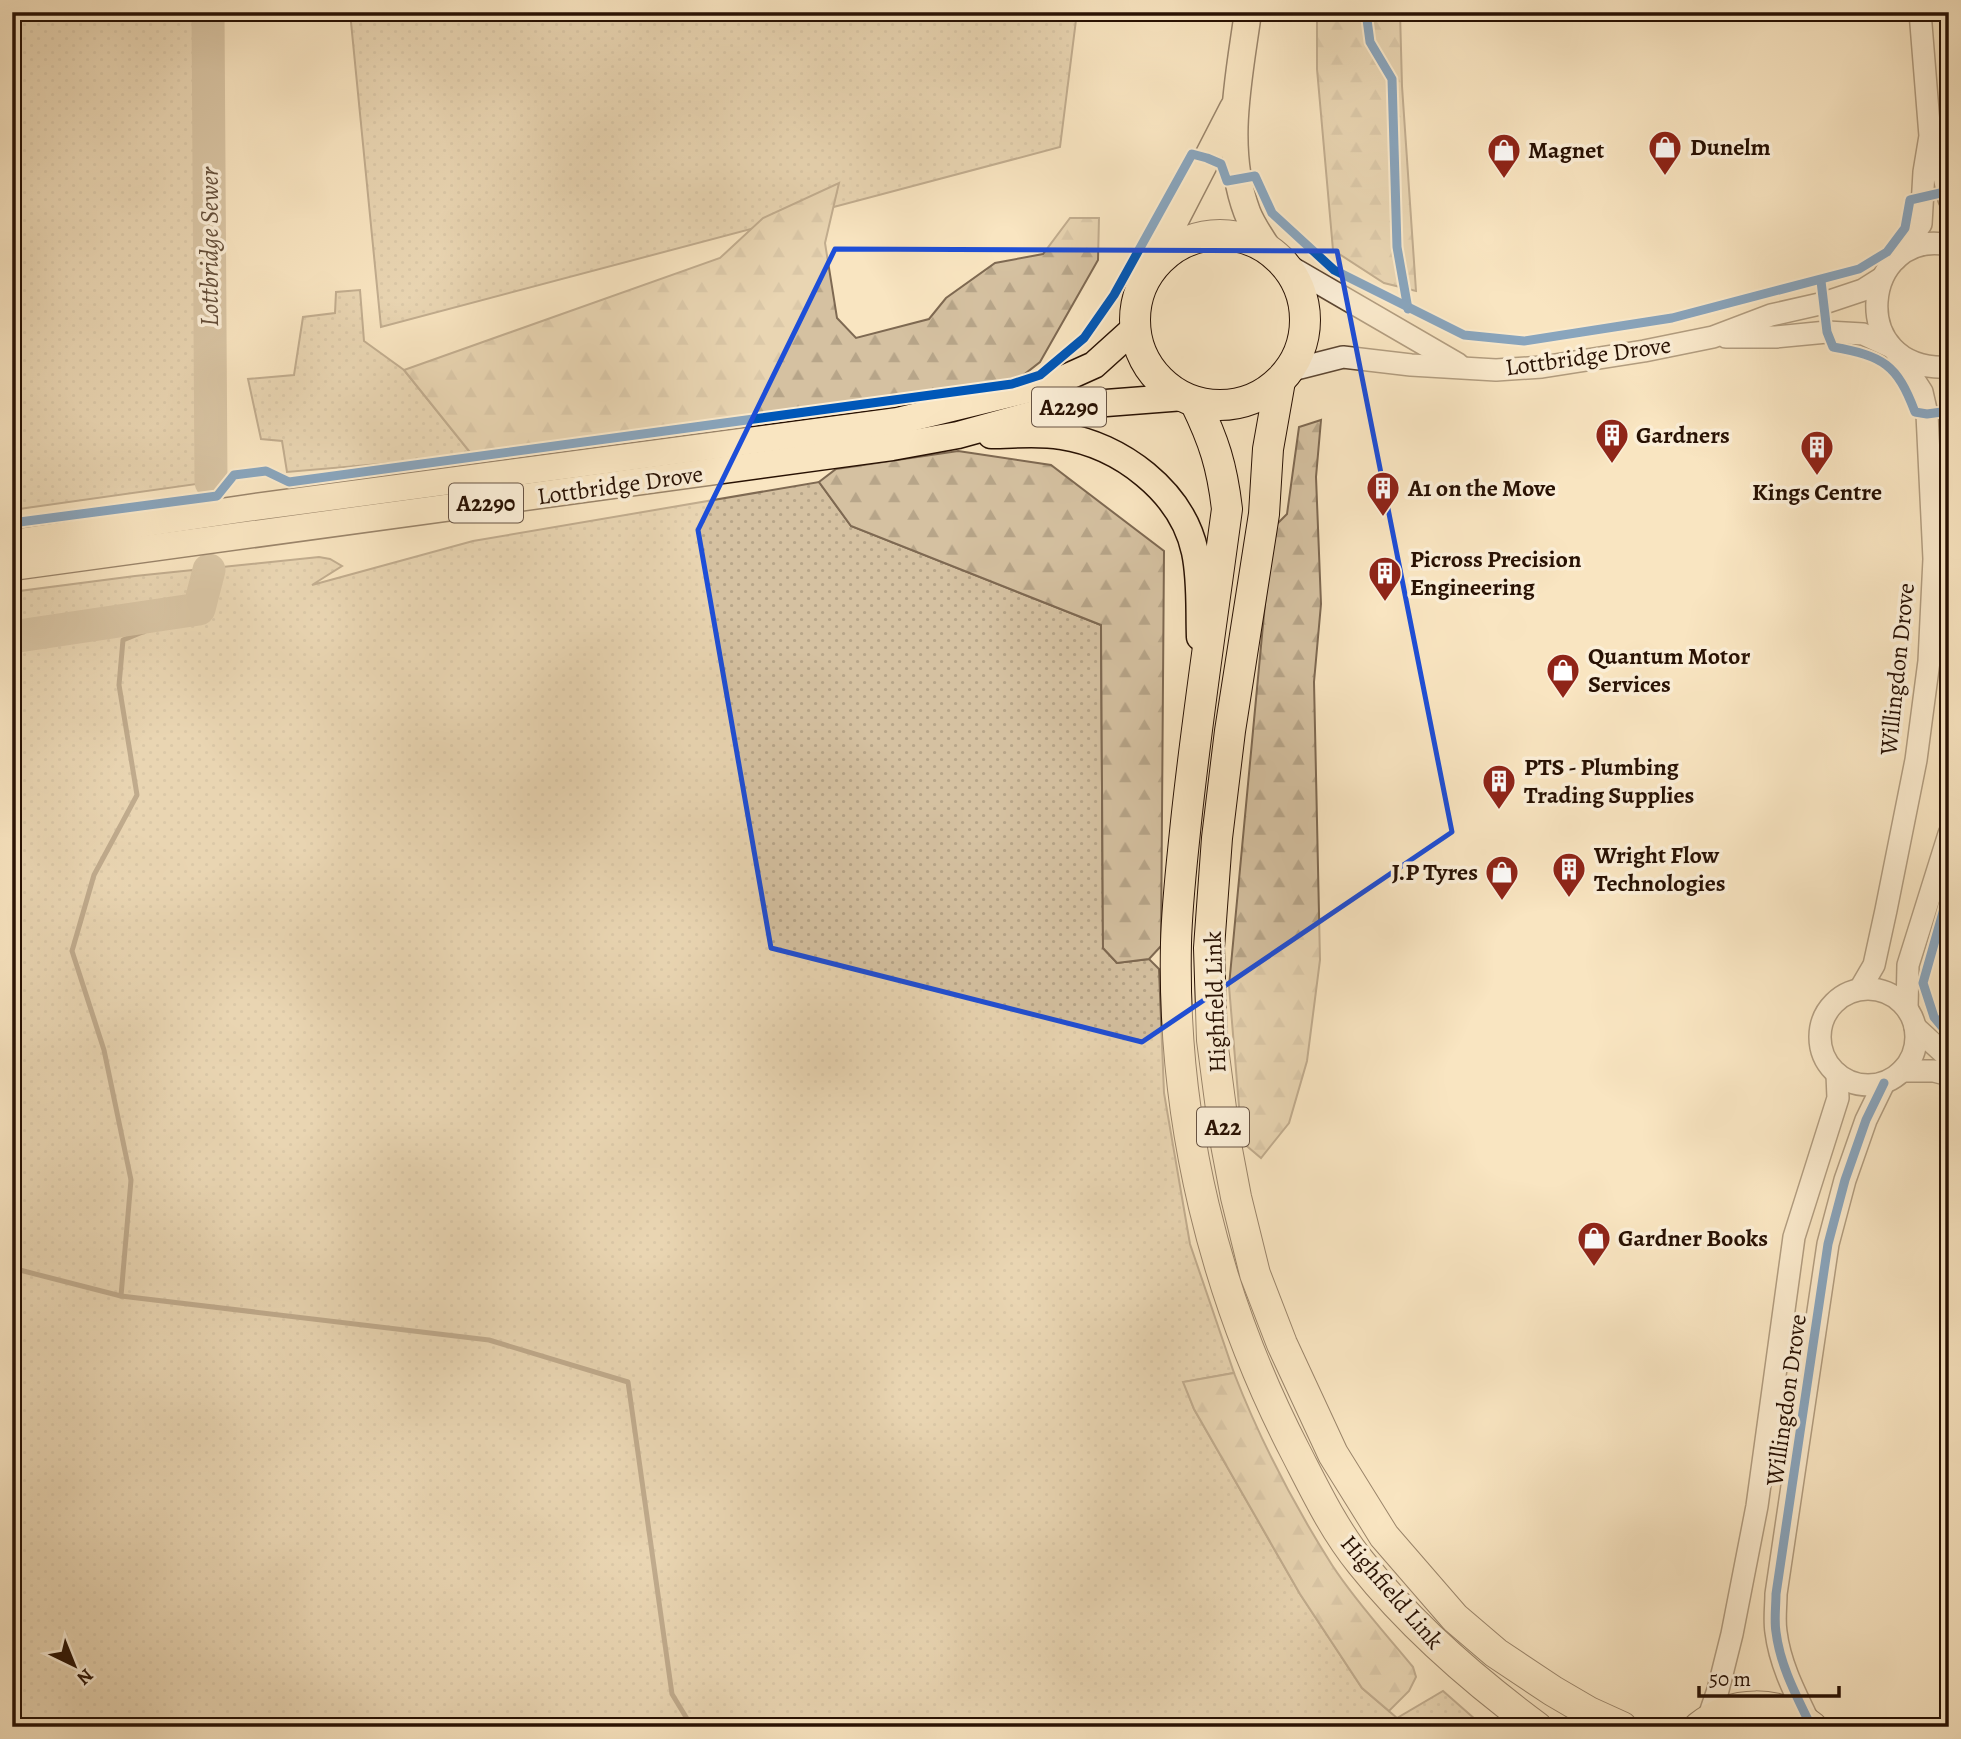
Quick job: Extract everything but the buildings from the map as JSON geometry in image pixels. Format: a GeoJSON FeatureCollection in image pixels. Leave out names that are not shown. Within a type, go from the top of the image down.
{"type":"FeatureCollection","features":[{"type":"Feature","properties":{"kind":"highway"},"geometry":{"type":"LineString","coordinates":[[1227,235],[1249,239],[1276,257],[1297,283],[1304,305],[1305,328],[1299,351],[1284,376],[1262,394],[1242,402],[1221,405],[1190,400],[1165,386],[1150,369],[1140,350],[1135,328],[1135,308],[1149,271],[1164,255],[1183,243],[1205,236],[1227,235]]}},
{"type":"Feature","properties":{"kind":"highway","name":"Highfield Link"},"geometry":{"type":"LineString","coordinates":[[1284,376],[1268,449],[1264,514],[1230,731],[1217,838],[1209,948],[1212,1040],[1225,1139],[1255,1274],[1282,1344],[1333,1454],[1384,1536],[1455,1618],[1496,1653],[1565,1698],[1622,1727]]}},
{"type":"Feature","properties":{"kind":"highway","name":"Highfield Link"},"geometry":{"type":"LineString","coordinates":[[1190,400],[1217,451],[1223,472],[1227,509],[1182,861],[1176,941],[1177,1012],[1186,1109],[1198,1185],[1224,1284],[1268,1399],[1324,1506],[1359,1561],[1438,1648],[1537,1727]]}},
{"type":"Feature","properties":{"kind":"highway"},"geometry":{"type":"LineString","coordinates":[[1704,1723],[1728,1710],[1771,1706],[1792,1713],[1811,1726]]}},
{"type":"Feature","properties":{"kind":"main road"},"geometry":{"type":"LineString","coordinates":[[1248,12],[1236,103],[1237,181],[1248,215],[1276,257]]}},
{"type":"Feature","properties":{"kind":"main road"},"geometry":{"type":"LineString","coordinates":[[1149,271],[1236,103]]}},
{"type":"Feature","properties":{"kind":"main road","name":"Lottbridge Drove"},"geometry":{"type":"LineString","coordinates":[[12,543],[262,506],[898,421],[1054,383],[1094,365],[1135,328]]}},
{"type":"Feature","properties":{"kind":"main road","name":"Lottbridge Drove"},"geometry":{"type":"LineString","coordinates":[[12,566],[892,447],[958,435],[1070,407],[1190,400]]}},
{"type":"Feature","properties":{"kind":"main road"},"geometry":{"type":"LineString","coordinates":[[958,435],[1061,435],[1096,446],[1128,461],[1156,484],[1181,517],[1195,550],[1200,582],[1202,694]]}},
{"type":"Feature","properties":{"kind":"street"},"geometry":{"type":"LineString","coordinates":[[1882,278],[1920,225],[1930,136],[1920,12]]}},
{"type":"Feature","properties":{"kind":"street"},"geometry":{"type":"LineString","coordinates":[[1930,136],[1942,168],[1949,199]]}},
{"type":"Feature","properties":{"kind":"street"},"geometry":{"type":"LineString","coordinates":[[1896,259],[1910,250],[1926,245],[1949,245]]}},
{"type":"Feature","properties":{"kind":"street","name":"Lottbridge Drove"},"geometry":{"type":"LineString","coordinates":[[1276,257],[1421,345],[1461,366]]}},
{"type":"Feature","properties":{"kind":"street","name":"Lottbridge Drove"},"geometry":{"type":"LineString","coordinates":[[1284,376],[1343,356],[1411,365],[1496,370],[1542,367],[1644,351],[1713,337],[1771,315],[1824,303],[1863,290],[1882,278]]}},
{"type":"Feature","properties":{"kind":"street","name":"Willingdon Drove"},"geometry":{"type":"LineString","coordinates":[[1860,989],[1874,965],[1916,760],[1929,661],[1934,559],[1927,414],[1922,392],[1880,330],[1876,295],[1882,278]]}},
{"type":"Feature","properties":{"kind":"street","name":"Lottbridge Drove"},"geometry":{"type":"LineString","coordinates":[[1713,337],[1776,337],[1827,332],[1863,334],[1893,349],[1912,363],[1930,368],[1949,367]]}},
{"type":"Feature","properties":{"kind":"street"},"geometry":{"type":"LineString","coordinates":[[1949,834],[1908,965],[1911,1017],[1916,1043],[1911,1058],[1902,1071],[1884,1083],[1859,1085],[1837,1074],[1828,1063],[1821,1050],[1820,1036],[1822,1022],[1828,1010],[1847,993],[1860,989],[1886,992],[1897,998],[1911,1017],[1949,1058]]}},
{"type":"Feature","properties":{"kind":"street"},"geometry":{"type":"LineString","coordinates":[[1902,1071],[1949,1074]]}},
{"type":"Feature","properties":{"kind":"street","name":"Willingdon Drove"},"geometry":{"type":"LineString","coordinates":[[1704,1723],[1718,1690],[1732,1634],[1757,1506],[1794,1237],[1838,1098],[1837,1074]]}},
{"type":"Feature","properties":{"kind":"street","name":"Willingdon Drove"},"geometry":{"type":"LineString","coordinates":[[1811,1726],[1792,1688],[1780,1655],[1776,1631],[1776,1594],[1828,1244],[1845,1180],[1866,1120],[1884,1083]]}},
{"type":"Feature","properties":{"kind":"highlighted area"},"geometry":{"type":"Polygon","coordinates":[[[835,249],[1337,251],[1452,832],[1142,1042],[771,948],[698,530],[835,249]]]}},
{"type":"Feature","properties":{"kind":"green space"},"geometry":{"type":"Polygon","coordinates":[[[12,12],[208,12],[211,482],[12,510],[12,12]]]}},
{"type":"Feature","properties":{"kind":"green space"},"geometry":{"type":"Polygon","coordinates":[[[350,12],[1077,12],[1060,147],[381,327],[350,12]]]}},
{"type":"Feature","properties":{"kind":"green space"},"geometry":{"type":"Polygon","coordinates":[[[1317,12],[1400,12],[1402,86],[1416,291],[1384,283],[1333,250],[1317,69],[1317,12]]]}},
{"type":"Feature","properties":{"kind":"green space"},"geometry":{"type":"Polygon","coordinates":[[[839,183],[825,243],[837,318],[856,338],[929,319],[946,298],[995,263],[1043,254],[1070,218],[1099,218],[1098,260],[1040,362],[1012,384],[473,456],[404,370],[720,258],[763,218],[839,183]]]}},
{"type":"Feature","properties":{"kind":"green space"},"geometry":{"type":"Polygon","coordinates":[[[360,290],[364,341],[404,370],[473,456],[287,472],[282,441],[261,439],[248,379],[294,375],[303,317],[335,313],[336,292],[360,290]]]}},
{"type":"Feature","properties":{"kind":"green space"},"geometry":{"type":"Polygon","coordinates":[[[1321,420],[1316,477],[1321,604],[1314,682],[1320,960],[1307,1061],[1289,1123],[1261,1158],[1242,1142],[1229,986],[1272,529],[1287,514],[1299,427],[1321,420]]]}},
{"type":"Feature","properties":{"kind":"green space"},"geometry":{"type":"Polygon","coordinates":[[[958,451],[1051,465],[1164,551],[1161,946],[1149,959],[1117,963],[1103,948],[1101,625],[851,526],[819,482],[836,469],[958,451]]]}},
{"type":"Feature","properties":{"kind":"green space"},"geometry":{"type":"Polygon","coordinates":[[[819,482],[851,526],[1101,625],[1103,948],[1117,963],[1149,959],[1159,969],[1164,1093],[1190,1244],[1234,1373],[1184,1382],[1194,1409],[1300,1594],[1362,1688],[1397,1718],[1443,1691],[1484,1727],[12,1727],[12,592],[319,557],[330,559],[342,566],[312,585],[473,541],[819,482]]]}},
{"type":"Feature","properties":{"kind":"green space"},"geometry":{"type":"Polygon","coordinates":[[[1234,1373],[1291,1496],[1332,1565],[1371,1618],[1413,1667],[1416,1677],[1409,1691],[1389,1711],[1362,1688],[1300,1594],[1194,1409],[1183,1382],[1234,1373]]]}},
{"type":"Feature","properties":{"kind":"waterway","name":"Lottbridge Sewer"},"geometry":{"type":"LineString","coordinates":[[208,12],[211,482]]}},
{"type":"Feature","properties":{"kind":"waterway"},"geometry":{"type":"LineString","coordinates":[[12,637],[199,609],[209,570]]}},
{"type":"Feature","properties":{"kind":"waterway"},"geometry":{"type":"LineString","coordinates":[[121,1296],[131,1180],[104,1050],[72,951],[94,875],[137,795],[119,685],[123,640],[199,609]]}},
{"type":"Feature","properties":{"kind":"waterway"},"geometry":{"type":"LineString","coordinates":[[12,1268],[121,1296],[489,1340],[628,1382],[672,1694],[692,1727]]}},
{"type":"Feature","properties":{"kind":"waterway"},"geometry":{"type":"LineString","coordinates":[[1929,1727],[1949,1715]]}},
{"type":"Feature","properties":{"kind":"cycle path"},"geometry":{"type":"LineString","coordinates":[[1366,12],[1370,42],[1392,79],[1397,247],[1408,309]]}},
{"type":"Feature","properties":{"kind":"cycle path"},"geometry":{"type":"LineString","coordinates":[[12,523],[217,496],[234,475],[266,471],[289,482],[1012,384],[1040,375],[1084,338],[1114,295],[1192,154],[1221,164],[1227,181],[1255,176],[1272,213],[1334,270],[1464,335],[1524,341],[1672,318],[1859,269],[1887,252],[1905,228],[1910,200],[1949,191]]}},
{"type":"Feature","properties":{"kind":"cycle path"},"geometry":{"type":"LineString","coordinates":[[1821,281],[1827,332],[1833,347],[1864,354],[1886,365],[1902,383],[1915,412],[1927,414],[1949,411]]}},
{"type":"Feature","properties":{"kind":"cycle path"},"geometry":{"type":"LineString","coordinates":[[1949,891],[1923,983],[1934,1017],[1949,1035]]}},
{"type":"Feature","properties":{"kind":"cycle path"},"geometry":{"type":"LineString","coordinates":[[1810,1724],[1781,1656],[1775,1627],[1776,1594],[1828,1244],[1845,1180],[1866,1120],[1884,1083]]}},
{"type":"Feature","properties":{"kind":"place","name":"Dunelm"},"geometry":{"type":"Point","coordinates":[1665,177]}},
{"type":"Feature","properties":{"kind":"place","name":"Magnet"},"geometry":{"type":"Point","coordinates":[1504,180]}},
{"type":"Feature","properties":{"kind":"place","name":"Gardners"},"geometry":{"type":"Point","coordinates":[1612,465]}},
{"type":"Feature","properties":{"kind":"place","name":"Kings Centre"},"geometry":{"type":"Point","coordinates":[1817,477]}},
{"type":"Feature","properties":{"kind":"place","name":"A1 on the Move"},"geometry":{"type":"Point","coordinates":[1383,518]}},
{"type":"Feature","properties":{"kind":"place","name":"Picross Precision Engineering"},"geometry":{"type":"Point","coordinates":[1385,603]}},
{"type":"Feature","properties":{"kind":"place","name":"Quantum Motor Services"},"geometry":{"type":"Point","coordinates":[1563,700]}},
{"type":"Feature","properties":{"kind":"place","name":"PTS - Plumbing Trading Supplies"},"geometry":{"type":"Point","coordinates":[1499,811]}},
{"type":"Feature","properties":{"kind":"place","name":"Wright Flow Technologies"},"geometry":{"type":"Point","coordinates":[1569,899]}},
{"type":"Feature","properties":{"kind":"place","name":"J.P Tyres"},"geometry":{"type":"Point","coordinates":[1502,902]}},
{"type":"Feature","properties":{"kind":"place","name":"Gardner Books"},"geometry":{"type":"Point","coordinates":[1594,1268]}}]}
